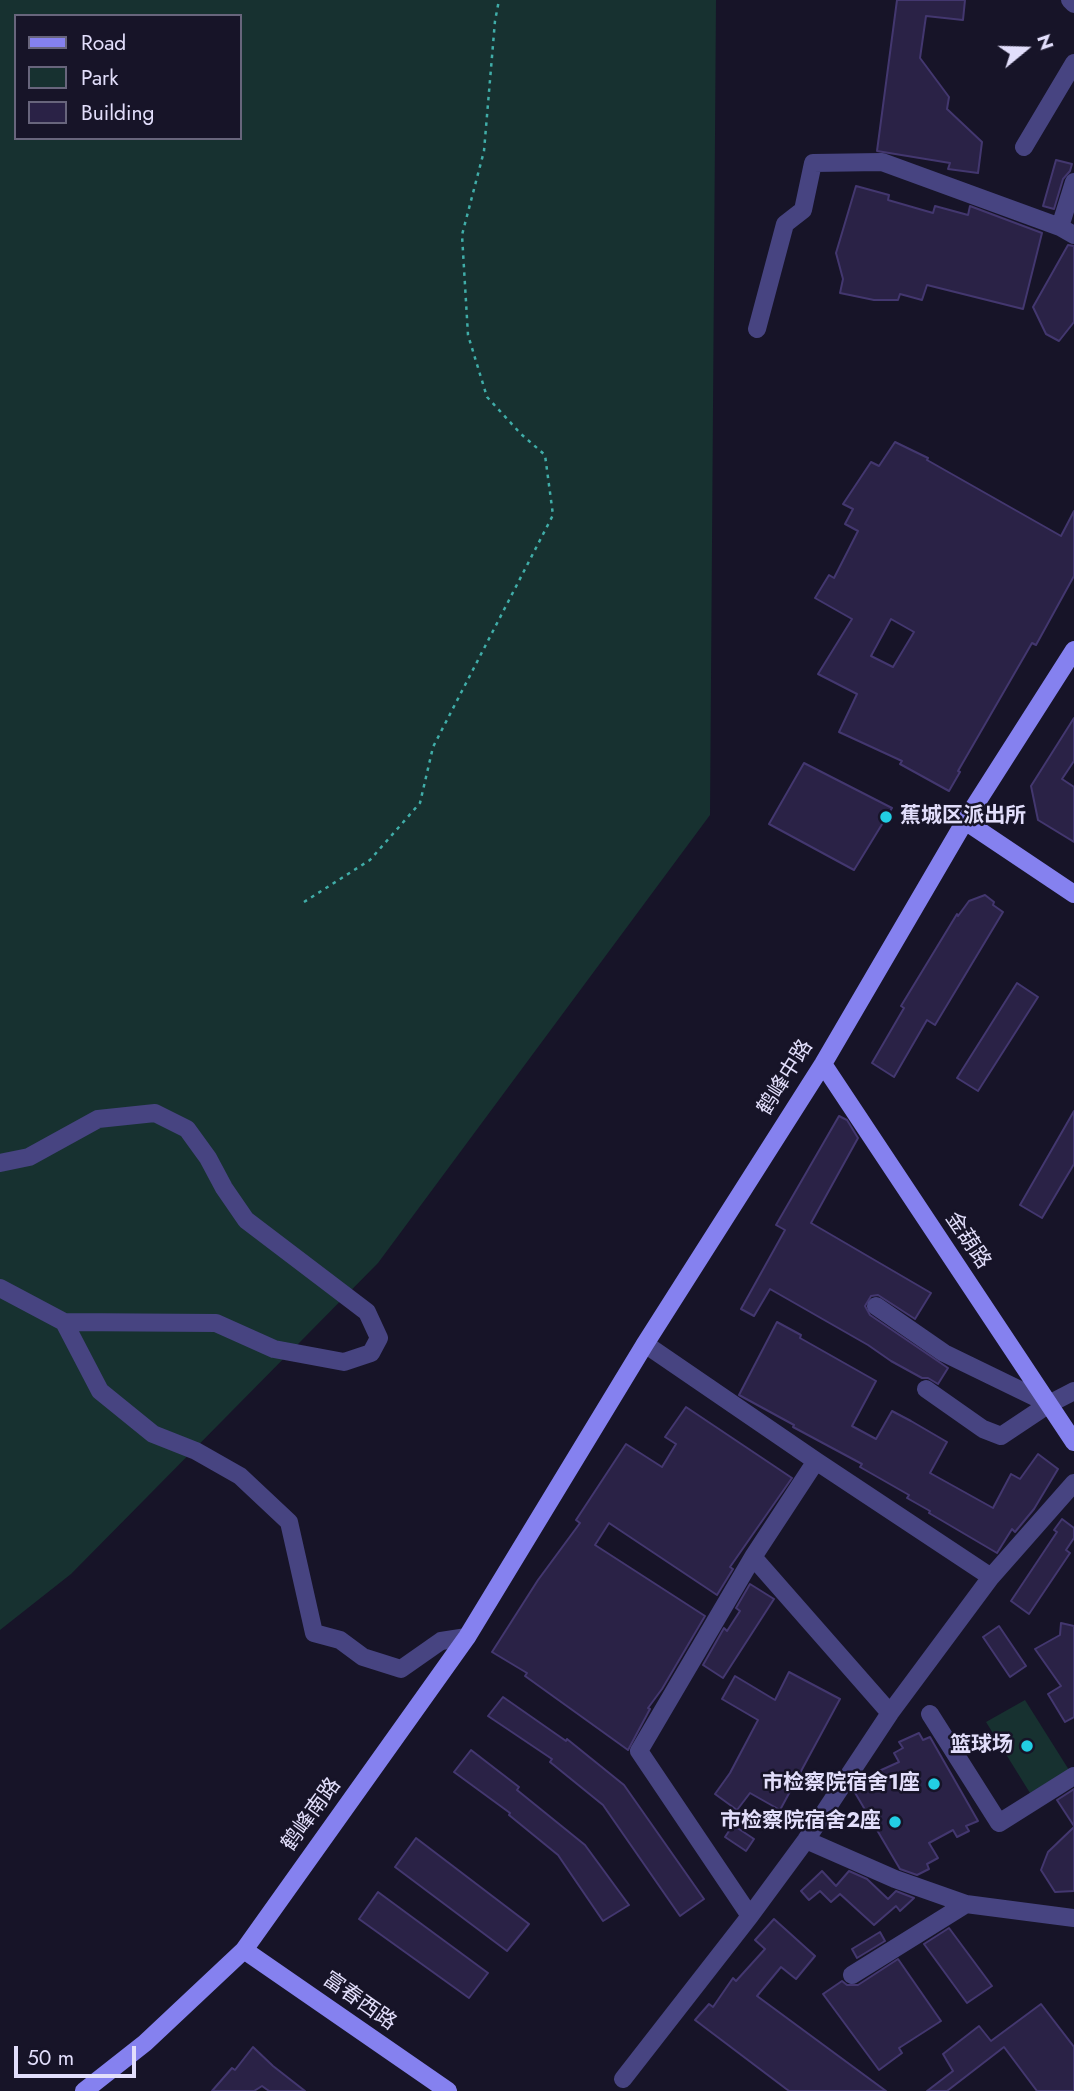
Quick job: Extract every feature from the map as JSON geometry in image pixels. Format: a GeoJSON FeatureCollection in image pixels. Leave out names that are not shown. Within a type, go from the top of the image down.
{"type":"FeatureCollection","features":[{"type":"Feature","properties":{"kind":"street"},"geometry":{"type":"LineString","coordinates":[[1070,0],[1074,4]]}},
{"type":"Feature","properties":{"kind":"street"},"geometry":{"type":"LineString","coordinates":[[1024,147],[1074,63]]}},
{"type":"Feature","properties":{"kind":"street"},"geometry":{"type":"LineString","coordinates":[[757,329],[785,224],[803,210],[813,163],[882,162],[1067,231],[1074,182]]}},
{"type":"Feature","properties":{"kind":"street","name":"鹤峰中路"},"geometry":{"type":"LineString","coordinates":[[533,1528],[645,1344],[823,1064],[965,821],[1074,650]]}},
{"type":"Feature","properties":{"kind":"street"},"geometry":{"type":"LineString","coordinates":[[965,821],[1074,894]]}},
{"type":"Feature","properties":{"kind":"street","name":"金葫路"},"geometry":{"type":"LineString","coordinates":[[823,1064],[1074,1442]]}},
{"type":"Feature","properties":{"kind":"street"},"geometry":{"type":"LineString","coordinates":[[0,1163],[29,1157],[98,1119],[155,1113],[187,1129],[246,1220],[368,1312],[379,1338],[372,1353],[344,1362],[274,1349],[216,1323],[64,1322],[0,1288]]}},
{"type":"Feature","properties":{"kind":"street"},"geometry":{"type":"LineString","coordinates":[[876,1306],[944,1353],[1049,1405]]}},
{"type":"Feature","properties":{"kind":"street"},"geometry":{"type":"LineString","coordinates":[[64,1322],[100,1391],[153,1434],[195,1451],[240,1476],[289,1522],[314,1633],[340,1640],[363,1657],[401,1669],[441,1641],[467,1637]]}},
{"type":"Feature","properties":{"kind":"street"},"geometry":{"type":"LineString","coordinates":[[645,1344],[991,1577]]}},
{"type":"Feature","properties":{"kind":"street"},"geometry":{"type":"LineString","coordinates":[[926,1389],[982,1429],[1001,1436],[1074,1391]]}},
{"type":"Feature","properties":{"kind":"street"},"geometry":{"type":"LineString","coordinates":[[750,1916],[639,1751],[753,1557],[816,1461]]}},
{"type":"Feature","properties":{"kind":"street"},"geometry":{"type":"LineString","coordinates":[[623,2079],[806,1840],[890,1713],[991,1577],[1074,1483]]}},
{"type":"Feature","properties":{"kind":"street","name":"鹤峰南路"},"geometry":{"type":"LineString","coordinates":[[84,2091],[145,2043],[244,1950],[467,1637],[533,1528]]}},
{"type":"Feature","properties":{"kind":"street"},"geometry":{"type":"LineString","coordinates":[[753,1557],[890,1713]]}},
{"type":"Feature","properties":{"kind":"street"},"geometry":{"type":"LineString","coordinates":[[930,1714],[999,1823],[1074,1776]]}},
{"type":"Feature","properties":{"kind":"street"},"geometry":{"type":"LineString","coordinates":[[806,1840],[895,1879],[966,1904],[1074,1918]]}},
{"type":"Feature","properties":{"kind":"street"},"geometry":{"type":"LineString","coordinates":[[852,1975],[966,1904]]}},
{"type":"Feature","properties":{"kind":"street","name":"富春西路"},"geometry":{"type":"LineString","coordinates":[[244,1950],[448,2091]]}},
{"type":"Feature","properties":{"kind":"path"},"geometry":{"type":"LineString","coordinates":[[304,902],[370,860],[420,803],[433,747],[553,515],[545,455],[521,434],[487,397],[468,335],[462,234],[484,151],[499,0]]}},
{"type":"Feature","properties":{"kind":"green space"},"geometry":{"type":"Polygon","coordinates":[[[0,0],[716,0],[710,815],[378,1263],[71,1574],[0,1630],[0,0]]]}},
{"type":"Feature","properties":{"kind":"green space","name":"篮球场"},"geometry":{"type":"Polygon","coordinates":[[[1025,1700],[1069,1770],[1030,1793],[986,1722],[1025,1700]]]}},
{"type":"Feature","properties":{"kind":"building"},"geometry":{"type":"Polygon","coordinates":[[[897,0],[965,0],[963,20],[926,16],[920,58],[949,97],[947,109],[982,142],[978,173],[948,169],[950,163],[877,151],[897,0]]]}},
{"type":"Feature","properties":{"kind":"building"},"geometry":{"type":"Polygon","coordinates":[[[1056,160],[1072,164],[1063,179],[1054,209],[1043,206],[1056,160]]]}},
{"type":"Feature","properties":{"kind":"building"},"geometry":{"type":"Polygon","coordinates":[[[856,186],[889,195],[888,200],[933,213],[935,206],[968,215],[970,206],[1042,233],[1023,309],[927,285],[922,300],[900,294],[898,300],[874,300],[840,293],[843,279],[836,253],[856,186]]]}},
{"type":"Feature","properties":{"kind":"building"},"geometry":{"type":"Polygon","coordinates":[[[1068,245],[1074,246],[1074,322],[1059,341],[1046,334],[1033,307],[1068,245]]]}},
{"type":"Feature","properties":{"kind":"building"},"geometry":{"type":"Polygon","coordinates":[[[895,442],[928,458],[927,460],[1061,536],[1074,511],[1074,576],[1036,645],[1032,643],[949,791],[900,764],[902,761],[839,732],[857,694],[818,674],[852,619],[815,598],[829,575],[834,578],[858,531],[845,524],[853,509],[843,504],[871,462],[879,466],[895,442]],[[891,619],[871,656],[893,667],[914,632],[891,619]]]}},
{"type":"Feature","properties":{"kind":"building"},"geometry":{"type":"Polygon","coordinates":[[[1074,718],[1074,761],[1062,779],[1074,787],[1074,842],[1038,820],[1031,786],[1074,718]]]}},
{"type":"Feature","properties":{"kind":"building"},"geometry":{"type":"Polygon","coordinates":[[[804,763],[892,808],[854,870],[769,824],[804,763]]]}},
{"type":"Feature","properties":{"kind":"building"},"geometry":{"type":"Polygon","coordinates":[[[985,895],[1003,912],[935,1025],[927,1020],[894,1077],[872,1063],[904,1008],[901,1006],[957,914],[958,916],[969,901],[985,895]]]}},
{"type":"Feature","properties":{"kind":"building"},"geometry":{"type":"Polygon","coordinates":[[[1017,983],[1038,997],[978,1091],[957,1078],[1017,983]]]}},
{"type":"Feature","properties":{"kind":"building"},"geometry":{"type":"Polygon","coordinates":[[[1074,1111],[1074,1164],[1042,1218],[1020,1205],[1074,1111]]]}},
{"type":"Feature","properties":{"kind":"building"},"geometry":{"type":"Polygon","coordinates":[[[839,1116],[847,1120],[858,1138],[811,1223],[931,1293],[915,1319],[878,1295],[871,1296],[865,1306],[870,1315],[948,1368],[938,1384],[891,1361],[770,1289],[754,1316],[741,1309],[785,1230],[776,1225],[839,1116]]]}},
{"type":"Feature","properties":{"kind":"building"},"geometry":{"type":"Polygon","coordinates":[[[777,1322],[876,1381],[852,1426],[876,1439],[892,1411],[911,1421],[947,1442],[930,1473],[993,1508],[1011,1474],[1020,1479],[1038,1454],[1058,1469],[1034,1509],[1015,1532],[1012,1529],[997,1553],[929,1513],[930,1511],[907,1498],[909,1495],[860,1467],[862,1464],[739,1395],[777,1322]]]}},
{"type":"Feature","properties":{"kind":"building"},"geometry":{"type":"Polygon","coordinates":[[[686,1407],[792,1478],[730,1567],[733,1569],[717,1595],[609,1523],[595,1545],[705,1616],[648,1708],[650,1709],[628,1750],[525,1676],[527,1673],[492,1652],[538,1580],[580,1523],[576,1520],[626,1444],[662,1467],[676,1444],[665,1437],[686,1407]]]}},
{"type":"Feature","properties":{"kind":"building"},"geometry":{"type":"Polygon","coordinates":[[[1062,1519],[1074,1528],[1074,1538],[1066,1550],[1070,1553],[1029,1614],[1011,1601],[1057,1532],[1054,1530],[1062,1519]]]}},
{"type":"Feature","properties":{"kind":"building"},"geometry":{"type":"Polygon","coordinates":[[[750,1584],[774,1599],[723,1678],[703,1665],[724,1628],[727,1631],[740,1611],[736,1608],[750,1584]]]}},
{"type":"Feature","properties":{"kind":"building"},"geometry":{"type":"Polygon","coordinates":[[[1061,1623],[1074,1626],[1074,1717],[1065,1722],[1048,1694],[1061,1686],[1035,1649],[1060,1635],[1061,1623]]]}},
{"type":"Feature","properties":{"kind":"building"},"geometry":{"type":"Polygon","coordinates":[[[999,1626],[1026,1666],[1010,1677],[983,1637],[999,1626]]]}},
{"type":"Feature","properties":{"kind":"building"},"geometry":{"type":"Polygon","coordinates":[[[789,1672],[840,1699],[780,1810],[750,1793],[737,1810],[715,1794],[730,1773],[758,1720],[722,1699],[735,1676],[775,1700],[789,1672]]]}},
{"type":"Feature","properties":{"kind":"building"},"geometry":{"type":"Polygon","coordinates":[[[503,1697],[566,1741],[567,1739],[624,1785],[704,1899],[680,1916],[603,1805],[550,1762],[552,1759],[488,1716],[503,1697]]]}},
{"type":"Feature","properties":{"kind":"building"},"geometry":{"type":"Polygon","coordinates":[[[919,1733],[923,1740],[930,1737],[978,1821],[966,1826],[969,1831],[957,1837],[953,1830],[929,1843],[938,1858],[927,1864],[929,1869],[917,1875],[900,1869],[854,1791],[863,1785],[859,1780],[899,1762],[894,1753],[903,1748],[899,1742],[919,1733]]]}},
{"type":"Feature","properties":{"kind":"building"},"geometry":{"type":"Polygon","coordinates":[[[471,1750],[519,1787],[517,1790],[585,1845],[629,1905],[603,1921],[558,1855],[509,1815],[510,1813],[454,1772],[471,1750]]]}},
{"type":"Feature","properties":{"kind":"building"},"geometry":{"type":"Polygon","coordinates":[[[1074,1789],[1074,1826],[1057,1800],[1074,1789]]]}},
{"type":"Feature","properties":{"kind":"building"},"geometry":{"type":"Polygon","coordinates":[[[733,1825],[754,1839],[746,1851],[725,1837],[733,1825]]]}},
{"type":"Feature","properties":{"kind":"building"},"geometry":{"type":"Polygon","coordinates":[[[1074,1827],[1074,1891],[1055,1892],[1041,1870],[1048,1852],[1074,1827]]]}},
{"type":"Feature","properties":{"kind":"building"},"geometry":{"type":"Polygon","coordinates":[[[416,1838],[529,1924],[507,1951],[395,1867],[416,1838]]]}},
{"type":"Feature","properties":{"kind":"building"},"geometry":{"type":"Polygon","coordinates":[[[822,1871],[836,1886],[849,1871],[867,1879],[888,1899],[896,1891],[914,1898],[900,1911],[896,1906],[874,1925],[840,1894],[831,1902],[820,1891],[809,1900],[801,1891],[822,1871]]]}},
{"type":"Feature","properties":{"kind":"building"},"geometry":{"type":"Polygon","coordinates":[[[378,1892],[488,1973],[469,1998],[359,1919],[378,1892]]]}},
{"type":"Feature","properties":{"kind":"building"},"geometry":{"type":"Polygon","coordinates":[[[774,1919],[815,1956],[796,1979],[781,1967],[757,1996],[886,2091],[789,2091],[695,2020],[709,2004],[713,2007],[733,1978],[736,1981],[765,1949],[755,1940],[774,1919]]]}},
{"type":"Feature","properties":{"kind":"building"},"geometry":{"type":"Polygon","coordinates":[[[949,1928],[992,1986],[967,2003],[924,1944],[949,1928]]]}},
{"type":"Feature","properties":{"kind":"building"},"geometry":{"type":"Polygon","coordinates":[[[880,1932],[885,1941],[857,1958],[852,1949],[880,1932]]]}},
{"type":"Feature","properties":{"kind":"building"},"geometry":{"type":"Polygon","coordinates":[[[898,1959],[941,2021],[899,2048],[902,2053],[879,2070],[823,1994],[842,1981],[847,1985],[858,1985],[898,1959]]]}},
{"type":"Feature","properties":{"kind":"building"},"geometry":{"type":"Polygon","coordinates":[[[1041,2004],[1074,2047],[1074,2091],[1037,2091],[1004,2047],[947,2091],[927,2091],[953,2071],[943,2054],[979,2026],[991,2041],[1041,2004]]]}},
{"type":"Feature","properties":{"kind":"building"},"geometry":{"type":"Polygon","coordinates":[[[253,2047],[305,2091],[269,2091],[262,2086],[254,2091],[212,2091],[232,2068],[235,2070],[253,2047]]]}},
{"type":"Feature","properties":{"kind":"place","name":"蕉城区派出所"},"geometry":{"type":"Point","coordinates":[886,817]}},
{"type":"Feature","properties":{"kind":"place","name":"篮球场"},"geometry":{"type":"Point","coordinates":[1027,1746]}},
{"type":"Feature","properties":{"kind":"place","name":"市检察院宿舍1座"},"geometry":{"type":"Point","coordinates":[934,1784]}},
{"type":"Feature","properties":{"kind":"place","name":"市检察院宿舍2座"},"geometry":{"type":"Point","coordinates":[895,1822]}}]}
